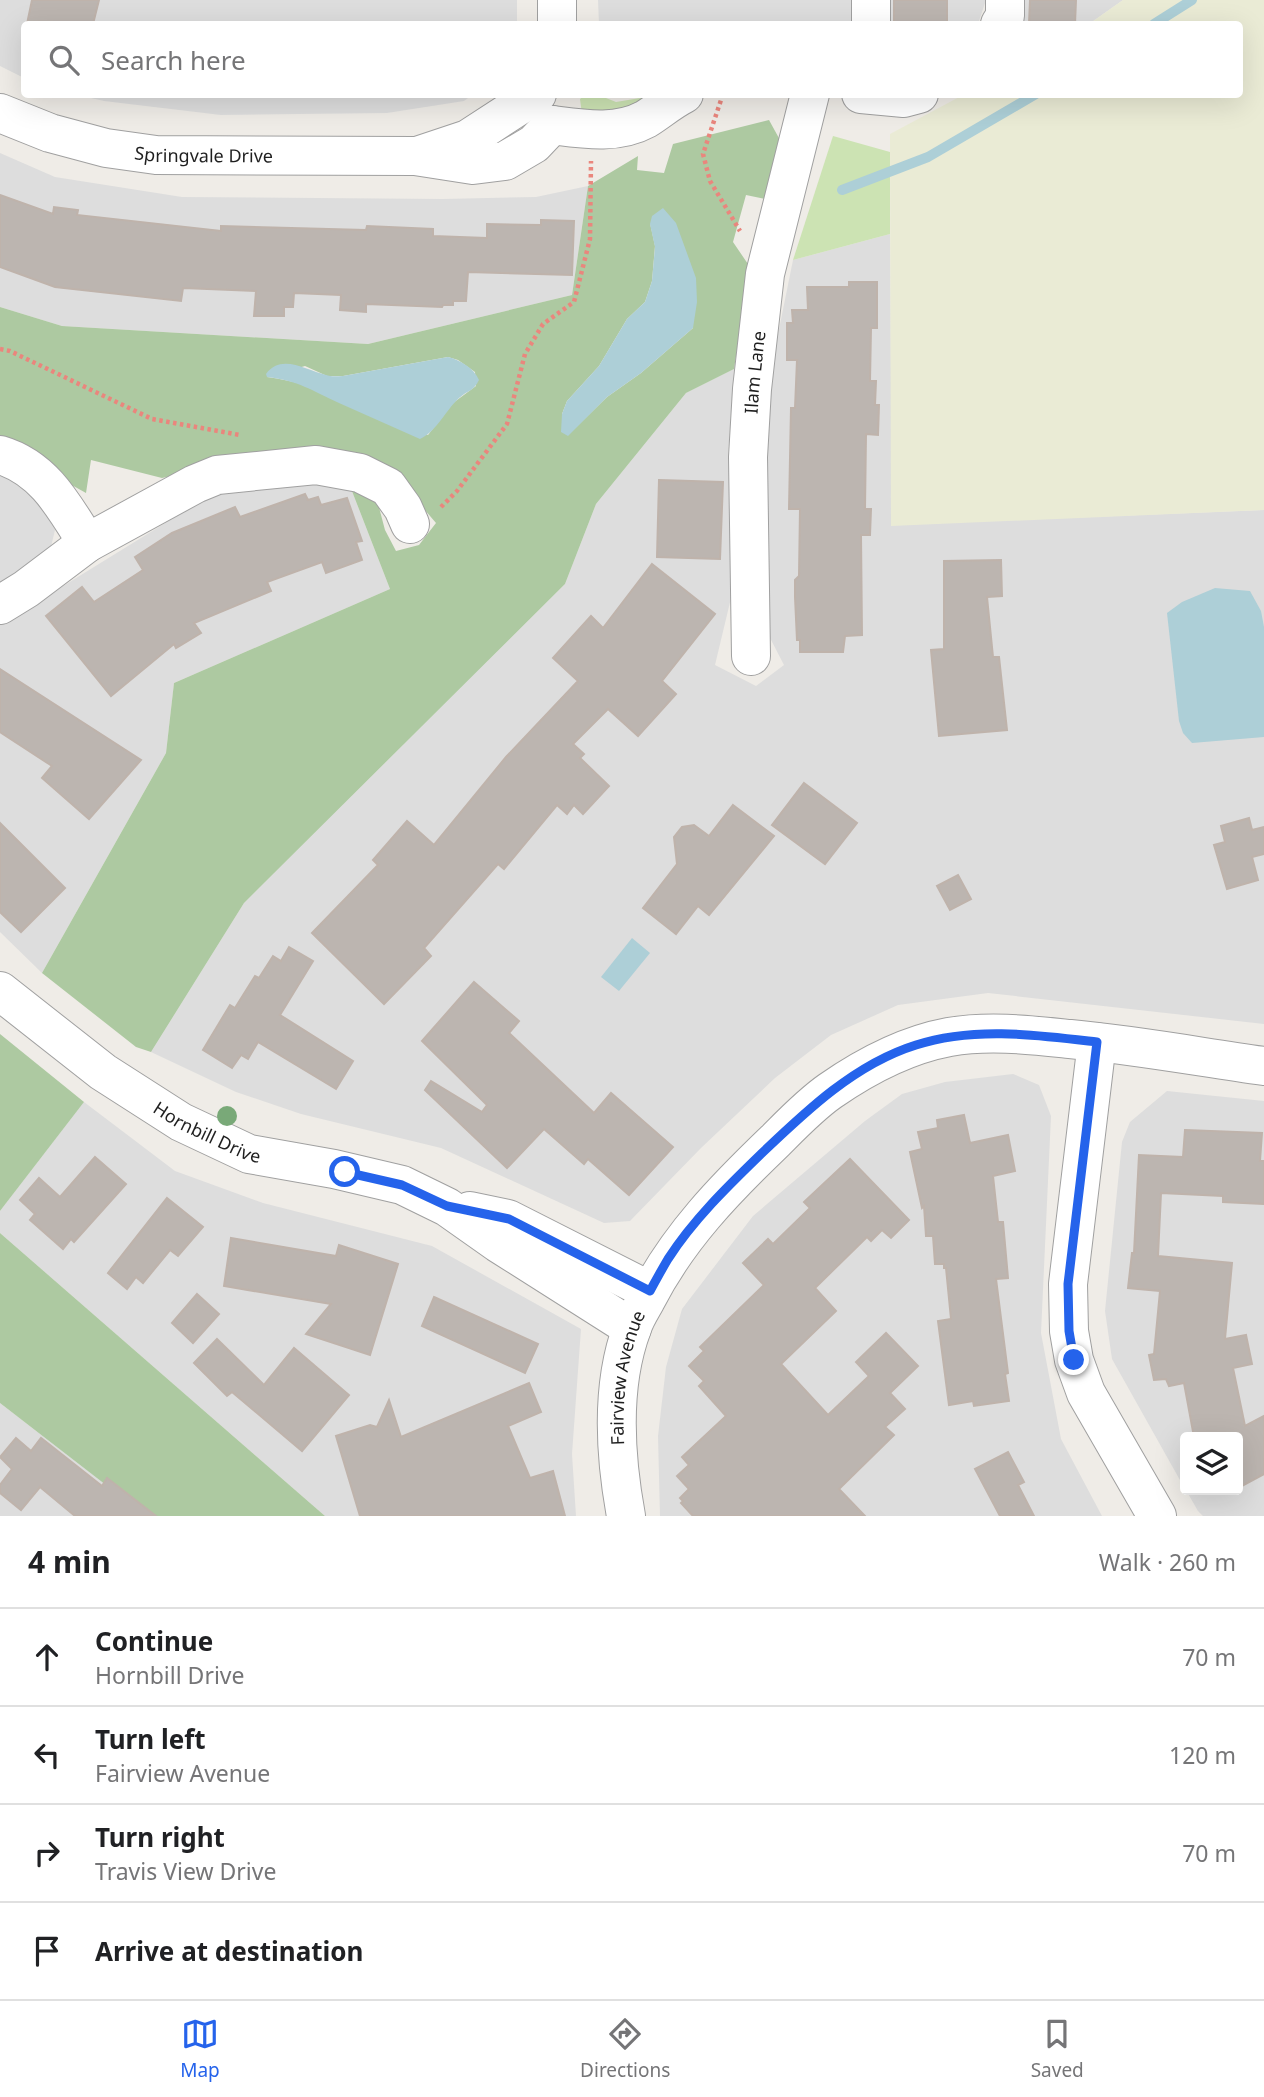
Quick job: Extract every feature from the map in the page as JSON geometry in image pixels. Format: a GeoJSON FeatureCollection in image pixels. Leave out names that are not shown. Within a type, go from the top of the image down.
{"type":"FeatureCollection","features":[{"type":"Feature","properties":{"kind":"street"},"geometry":{"type":"LineString","coordinates":[[557,0],[557,21]]}},
{"type":"Feature","properties":{"kind":"street"},"geometry":{"type":"LineString","coordinates":[[871,0],[871,21]]}},
{"type":"Feature","properties":{"kind":"street"},"geometry":{"type":"LineString","coordinates":[[1002,21],[1004,0]]}},
{"type":"Feature","properties":{"kind":"street","name":"Springvale Drive"},"geometry":{"type":"LineString","coordinates":[[0,113],[50,133],[106,148],[156,155],[415,156],[468,139],[547,105],[592,129],[622,129],[644,120],[678,98]]}},
{"type":"Feature","properties":{"kind":"street","name":"Ilam Lane"},"geometry":{"type":"LineString","coordinates":[[751,656],[748,457],[765,274],[809,98]]}},
{"type":"Feature","properties":{"kind":"street"},"geometry":{"type":"LineString","coordinates":[[0,455],[30,468],[47,484],[60,499],[87,543]]}},
{"type":"Feature","properties":{"kind":"street"},"geometry":{"type":"LineString","coordinates":[[0,605],[87,543],[195,484],[217,475],[316,465],[360,473],[388,487],[403,508],[410,524]]}},
{"type":"Feature","properties":{"kind":"street","name":"Hornbill Drive"},"geometry":{"type":"LineString","coordinates":[[0,991],[103,1072],[181,1122],[249,1154],[334,1169],[402,1185],[447,1206],[498,1243],[632,1328]]}},
{"type":"Feature","properties":{"kind":"street","name":"Fairview Avenue"},"geometry":{"type":"LineString","coordinates":[[626,1516],[618,1476],[616,1420],[622,1368],[632,1328],[669,1257],[730,1184],[828,1092],[879,1062],[916,1045],[953,1037],[1021,1034],[1264,1066]]}},
{"type":"Feature","properties":{"kind":"street"},"geometry":{"type":"LineString","coordinates":[[1097,1042],[1068,1284],[1069,1331],[1074,1360],[1086,1393],[1157,1516]]}},
{"type":"Feature","properties":{"kind":"street","name":"Hornbill Drive"},"geometry":{"type":"LineString","coordinates":[[447,1206],[509,1219],[650,1291]]}},
{"type":"Feature","properties":{"kind":"path"},"geometry":{"type":"LineString","coordinates":[[722,98],[703,154],[710,181],[765,274]]}},
{"type":"Feature","properties":{"kind":"path"},"geometry":{"type":"LineString","coordinates":[[410,524],[436,512],[457,491],[507,424],[525,354],[543,324],[574,302],[590,239],[592,129]]}},
{"type":"Feature","properties":{"kind":"path"},"geometry":{"type":"LineString","coordinates":[[0,349],[10,351],[152,419],[242,435]]}},
{"type":"Feature","properties":{"kind":"shaded area"},"geometry":{"type":"Polygon","coordinates":[[[0,0],[517,0],[517,21],[21,21],[21,76],[0,66],[0,0]]]}},
{"type":"Feature","properties":{"kind":"shaded area"},"geometry":{"type":"Polygon","coordinates":[[[598,0],[986,0],[979,21],[599,21],[598,0]]]}},
{"type":"Feature","properties":{"kind":"shaded area"},"geometry":{"type":"Polygon","coordinates":[[[1021,0],[1123,0],[1093,21],[1020,21],[1021,0]]]}},
{"type":"Feature","properties":{"kind":"shaded area"},"geometry":{"type":"Polygon","coordinates":[[[91,98],[468,98],[464,101],[387,113],[221,115],[91,98]]]}},
{"type":"Feature","properties":{"kind":"shaded area"},"geometry":{"type":"Polygon","coordinates":[[[0,153],[55,177],[182,197],[536,197],[588,186],[572,295],[368,344],[62,326],[0,307],[0,153]]]}},
{"type":"Feature","properties":{"kind":"shaded area"},"geometry":{"type":"Polygon","coordinates":[[[890,234],[892,525],[1264,510],[1264,1024],[988,993],[898,1005],[831,1035],[775,1078],[701,1148],[630,1221],[604,1223],[441,1148],[301,1114],[236,1092],[151,1052],[244,903],[565,584],[596,504],[686,393],[734,369],[728,456],[737,573],[715,665],[756,686],[784,665],[769,636],[763,503],[774,354],[793,260],[890,234]]]}},
{"type":"Feature","properties":{"kind":"shaded area"},"geometry":{"type":"Polygon","coordinates":[[[0,466],[37,479],[55,530],[49,555],[0,589],[0,466]]]}},
{"type":"Feature","properties":{"kind":"shaded area"},"geometry":{"type":"Polygon","coordinates":[[[315,477],[350,486],[390,589],[174,683],[166,753],[42,973],[0,932],[0,625],[222,488],[315,477]]]}},
{"type":"Feature","properties":{"kind":"shaded area"},"geometry":{"type":"Polygon","coordinates":[[[1013,1074],[1039,1085],[1051,1116],[1041,1333],[1061,1439],[1102,1516],[660,1516],[658,1436],[666,1367],[682,1309],[753,1216],[865,1121],[902,1094],[945,1082],[1013,1074]]]}},
{"type":"Feature","properties":{"kind":"shaded area"},"geometry":{"type":"Polygon","coordinates":[[[1167,1091],[1264,1101],[1264,1516],[1203,1516],[1198,1511],[1189,1495],[1243,1495],[1243,1432],[1180,1432],[1180,1480],[1112,1359],[1105,1311],[1122,1142],[1130,1122],[1167,1091]]]}},
{"type":"Feature","properties":{"kind":"shaded area"},"geometry":{"type":"Polygon","coordinates":[[[84,1102],[175,1171],[263,1203],[432,1246],[581,1329],[572,1454],[576,1516],[325,1516],[0,1233],[0,1211],[84,1102]]]}},
{"type":"Feature","properties":{"kind":"shaded area"},"geometry":{"type":"Polygon","coordinates":[[[0,1403],[146,1516],[0,1516],[0,1403]]]}},
{"type":"Feature","properties":{"kind":"green space"},"geometry":{"type":"Polygon","coordinates":[[[1123,0],[1264,0],[1264,510],[891,526],[890,134],[957,98],[1243,98],[1243,21],[1093,21],[1123,0]]]}},
{"type":"Feature","properties":{"kind":"green space"},"geometry":{"type":"Polygon","coordinates":[[[606,98],[616,102],[645,98],[636,112],[582,114],[580,99],[606,98]]]}},
{"type":"Feature","properties":{"kind":"green space"},"geometry":{"type":"Polygon","coordinates":[[[769,120],[780,140],[770,200],[746,195],[733,242],[750,267],[734,369],[686,393],[596,504],[565,584],[244,903],[151,1052],[136,1047],[42,973],[166,753],[174,683],[390,589],[350,486],[376,496],[385,530],[396,551],[419,545],[436,523],[395,475],[210,467],[162,478],[91,460],[86,493],[0,445],[0,307],[62,326],[368,344],[572,295],[588,186],[638,156],[637,170],[664,173],[673,144],[769,120]],[[650,223],[655,246],[652,281],[645,302],[627,319],[599,366],[567,401],[562,414],[568,435],[607,397],[641,373],[693,328],[650,223]],[[448,357],[343,376],[327,376],[305,366],[267,377],[287,380],[328,393],[428,435],[453,403],[476,386],[475,372],[458,360],[448,357]]]}},
{"type":"Feature","properties":{"kind":"green space"},"geometry":{"type":"Polygon","coordinates":[[[833,136],[890,152],[890,234],[793,260],[833,136]]]}},
{"type":"Feature","properties":{"kind":"green space"},"geometry":{"type":"Polygon","coordinates":[[[0,1034],[84,1102],[0,1211],[0,1034]]]}},
{"type":"Feature","properties":{"kind":"green space"},"geometry":{"type":"Polygon","coordinates":[[[0,1233],[325,1516],[146,1516],[0,1403],[0,1233]]]}},
{"type":"Feature","properties":{"kind":"water"},"geometry":{"type":"Polygon","coordinates":[[[663,208],[676,223],[696,278],[697,302],[693,328],[641,373],[607,397],[568,436],[561,432],[562,414],[567,401],[599,366],[627,319],[645,302],[652,281],[655,247],[650,224],[652,216],[663,208]]]}},
{"type":"Feature","properties":{"kind":"water"},"geometry":{"type":"Polygon","coordinates":[[[448,357],[466,365],[479,380],[454,403],[432,431],[420,439],[304,387],[267,377],[266,374],[272,368],[286,364],[328,376],[343,376],[448,357]]]}},
{"type":"Feature","properties":{"kind":"water"},"geometry":{"type":"Polygon","coordinates":[[[1215,588],[1250,591],[1261,611],[1264,627],[1264,737],[1192,743],[1183,733],[1179,721],[1167,613],[1182,602],[1215,588]]]}},
{"type":"Feature","properties":{"kind":"water"},"geometry":{"type":"Polygon","coordinates":[[[632,938],[650,953],[619,991],[601,977],[632,938]]]}},
{"type":"Feature","properties":{"kind":"building"},"geometry":{"type":"Polygon","coordinates":[[[32,0],[99,0],[94,21],[28,21],[32,0]]]}},
{"type":"Feature","properties":{"kind":"building"},"geometry":{"type":"Polygon","coordinates":[[[894,0],[947,0],[947,21],[894,21],[894,0]]]}},
{"type":"Feature","properties":{"kind":"building"},"geometry":{"type":"Polygon","coordinates":[[[1030,0],[1076,0],[1075,21],[1029,21],[1030,0]]]}},
{"type":"Feature","properties":{"kind":"building"},"geometry":{"type":"Polygon","coordinates":[[[0,195],[53,214],[54,207],[78,210],[77,215],[221,231],[221,226],[366,230],[367,226],[433,229],[433,236],[487,238],[487,224],[541,225],[541,220],[574,221],[572,275],[468,272],[466,301],[453,301],[453,305],[442,307],[366,304],[366,312],[340,310],[341,295],[294,293],[293,307],[284,307],[284,316],[254,316],[256,291],[183,288],[181,301],[55,287],[0,267],[0,195]]]}},
{"type":"Feature","properties":{"kind":"building"},"geometry":{"type":"Polygon","coordinates":[[[849,282],[877,282],[877,328],[871,328],[870,381],[876,381],[875,405],[879,405],[878,435],[866,434],[865,509],[871,509],[870,535],[861,535],[862,635],[845,636],[843,652],[800,652],[800,640],[797,640],[795,580],[799,576],[800,509],[789,509],[791,408],[795,408],[797,360],[787,360],[787,323],[793,323],[792,310],[808,310],[807,287],[849,287],[849,282]]]}},
{"type":"Feature","properties":{"kind":"building"},"geometry":{"type":"Polygon","coordinates":[[[659,480],[723,482],[720,559],[657,557],[659,480]]]}},
{"type":"Feature","properties":{"kind":"building"},"geometry":{"type":"Polygon","coordinates":[[[305,494],[308,500],[318,497],[321,505],[347,498],[362,541],[356,542],[362,560],[326,573],[322,562],[267,582],[271,591],[194,623],[201,633],[176,648],[174,644],[111,696],[46,616],[82,587],[94,602],[143,570],[135,557],[172,533],[235,507],[240,517],[305,494]]]}},
{"type":"Feature","properties":{"kind":"building"},"geometry":{"type":"Polygon","coordinates":[[[1001,560],[1002,596],[987,597],[993,657],[999,657],[1007,730],[939,736],[931,650],[944,649],[944,561],[1001,560]]]}},
{"type":"Feature","properties":{"kind":"building"},"geometry":{"type":"Polygon","coordinates":[[[652,564],[715,614],[662,681],[676,694],[638,736],[608,709],[573,744],[584,754],[580,758],[609,786],[583,814],[574,805],[567,814],[557,805],[504,869],[498,864],[424,948],[431,956],[384,1004],[312,933],[378,865],[373,860],[407,821],[434,845],[506,757],[578,681],[553,658],[591,616],[603,628],[652,564]]]}},
{"type":"Feature","properties":{"kind":"building"},"geometry":{"type":"Polygon","coordinates":[[[0,669],[141,760],[89,819],[42,778],[52,766],[0,732],[0,669]]]}},
{"type":"Feature","properties":{"kind":"building"},"geometry":{"type":"Polygon","coordinates":[[[804,783],[857,823],[825,864],[772,825],[804,783]]]}},
{"type":"Feature","properties":{"kind":"building"},"geometry":{"type":"Polygon","coordinates":[[[733,805],[774,836],[709,915],[698,906],[676,934],[643,908],[677,864],[674,837],[682,827],[694,825],[709,836],[733,805]]]}},
{"type":"Feature","properties":{"kind":"building"},"geometry":{"type":"Polygon","coordinates":[[[1249,818],[1252,830],[1264,827],[1264,854],[1252,857],[1258,880],[1227,889],[1214,845],[1225,842],[1221,826],[1249,818]]]}},
{"type":"Feature","properties":{"kind":"building"},"geometry":{"type":"Polygon","coordinates":[[[0,823],[65,888],[21,932],[0,912],[0,823]]]}},
{"type":"Feature","properties":{"kind":"building"},"geometry":{"type":"Polygon","coordinates":[[[958,875],[971,899],[950,910],[937,886],[958,875]]]}},
{"type":"Feature","properties":{"kind":"building"},"geometry":{"type":"Polygon","coordinates":[[[289,947],[313,961],[280,1015],[353,1061],[336,1089],[258,1042],[248,1059],[241,1055],[232,1068],[203,1050],[230,1005],[235,1008],[255,976],[259,978],[273,956],[281,961],[289,947]]]}},
{"type":"Feature","properties":{"kind":"building"},"geometry":{"type":"Polygon","coordinates":[[[474,982],[519,1021],[509,1033],[594,1113],[611,1093],[673,1147],[629,1195],[588,1159],[584,1164],[544,1129],[507,1168],[425,1090],[431,1081],[482,1112],[487,1105],[422,1041],[474,982]]]}},
{"type":"Feature","properties":{"kind":"building"},"geometry":{"type":"Polygon","coordinates":[[[964,1115],[970,1143],[1008,1135],[1015,1171],[993,1176],[998,1222],[1003,1222],[1008,1278],[996,1279],[1009,1401],[974,1406],[973,1401],[949,1405],[938,1321],[951,1319],[946,1268],[944,1264],[935,1264],[933,1236],[926,1236],[924,1206],[922,1208],[910,1152],[922,1149],[918,1132],[938,1128],[937,1120],[964,1115]]]}},
{"type":"Feature","properties":{"kind":"building"},"geometry":{"type":"Polygon","coordinates":[[[1185,1130],[1262,1133],[1260,1161],[1264,1161],[1264,1204],[1223,1202],[1223,1196],[1161,1193],[1158,1256],[1232,1263],[1225,1339],[1246,1335],[1252,1364],[1233,1368],[1245,1426],[1264,1416],[1264,1474],[1243,1485],[1243,1432],[1193,1432],[1184,1383],[1169,1386],[1166,1379],[1154,1380],[1149,1355],[1154,1354],[1160,1291],[1128,1288],[1134,1253],[1139,1155],[1183,1157],[1185,1130]]]}},
{"type":"Feature","properties":{"kind":"building"},"geometry":{"type":"Polygon","coordinates":[[[95,1157],[126,1184],[74,1242],[71,1239],[63,1249],[30,1220],[35,1214],[20,1200],[39,1178],[60,1197],[95,1157]]]}},
{"type":"Feature","properties":{"kind":"building"},"geometry":{"type":"Polygon","coordinates":[[[850,1159],[909,1220],[891,1238],[882,1230],[871,1241],[867,1237],[815,1288],[836,1311],[781,1364],[828,1415],[869,1376],[856,1362],[886,1333],[918,1366],[890,1393],[905,1409],[885,1427],[894,1435],[839,1489],[865,1516],[693,1516],[681,1503],[683,1501],[680,1498],[689,1489],[677,1476],[689,1465],[682,1457],[726,1416],[699,1386],[704,1381],[689,1366],[704,1351],[700,1347],[764,1285],[743,1263],[768,1239],[773,1244],[810,1208],[804,1202],[850,1159]]]}},
{"type":"Feature","properties":{"kind":"building"},"geometry":{"type":"Polygon","coordinates":[[[167,1198],[203,1227],[178,1256],[170,1250],[143,1283],[136,1277],[127,1289],[108,1273],[167,1198]]]}},
{"type":"Feature","properties":{"kind":"building"},"geometry":{"type":"Polygon","coordinates":[[[231,1238],[336,1256],[339,1245],[398,1264],[370,1355],[306,1334],[331,1304],[224,1286],[231,1238]]]}},
{"type":"Feature","properties":{"kind":"building"},"geometry":{"type":"Polygon","coordinates":[[[197,1294],[219,1314],[193,1343],[172,1323],[197,1294]]]}},
{"type":"Feature","properties":{"kind":"building"},"geometry":{"type":"Polygon","coordinates":[[[434,1297],[538,1344],[525,1373],[422,1326],[434,1297]]]}},
{"type":"Feature","properties":{"kind":"building"},"geometry":{"type":"Polygon","coordinates":[[[217,1339],[264,1385],[294,1348],[349,1395],[302,1451],[232,1392],[227,1396],[194,1363],[217,1339]]]}},
{"type":"Feature","properties":{"kind":"building"},"geometry":{"type":"Polygon","coordinates":[[[529,1383],[541,1412],[508,1426],[530,1478],[553,1471],[565,1516],[360,1516],[336,1436],[370,1425],[377,1427],[389,1400],[401,1437],[529,1383]]]}},
{"type":"Feature","properties":{"kind":"building"},"geometry":{"type":"Polygon","coordinates":[[[16,1438],[31,1451],[41,1438],[102,1486],[107,1478],[156,1516],[75,1516],[40,1487],[21,1510],[0,1493],[0,1485],[12,1469],[0,1457],[16,1438]]]}},
{"type":"Feature","properties":{"kind":"building"},"geometry":{"type":"Polygon","coordinates":[[[1008,1452],[1024,1482],[1018,1485],[1034,1516],[1000,1516],[975,1469],[1008,1452]]]}},
{"type":"Feature","properties":{"kind":"waterway"},"geometry":{"type":"LineString","coordinates":[[1159,21],[1192,0]]}},
{"type":"Feature","properties":{"kind":"waterway"},"geometry":{"type":"LineString","coordinates":[[842,190],[928,157],[1029,98]]}},
{"type":"Feature","properties":{"kind":"route"},"geometry":{"type":"LineString","coordinates":[[345,1172],[402,1185],[447,1206],[509,1219],[650,1291],[669,1257],[730,1184],[828,1092],[879,1062],[916,1045],[953,1037],[1021,1034],[1097,1042],[1068,1284],[1069,1331],[1074,1360]]}}]}
